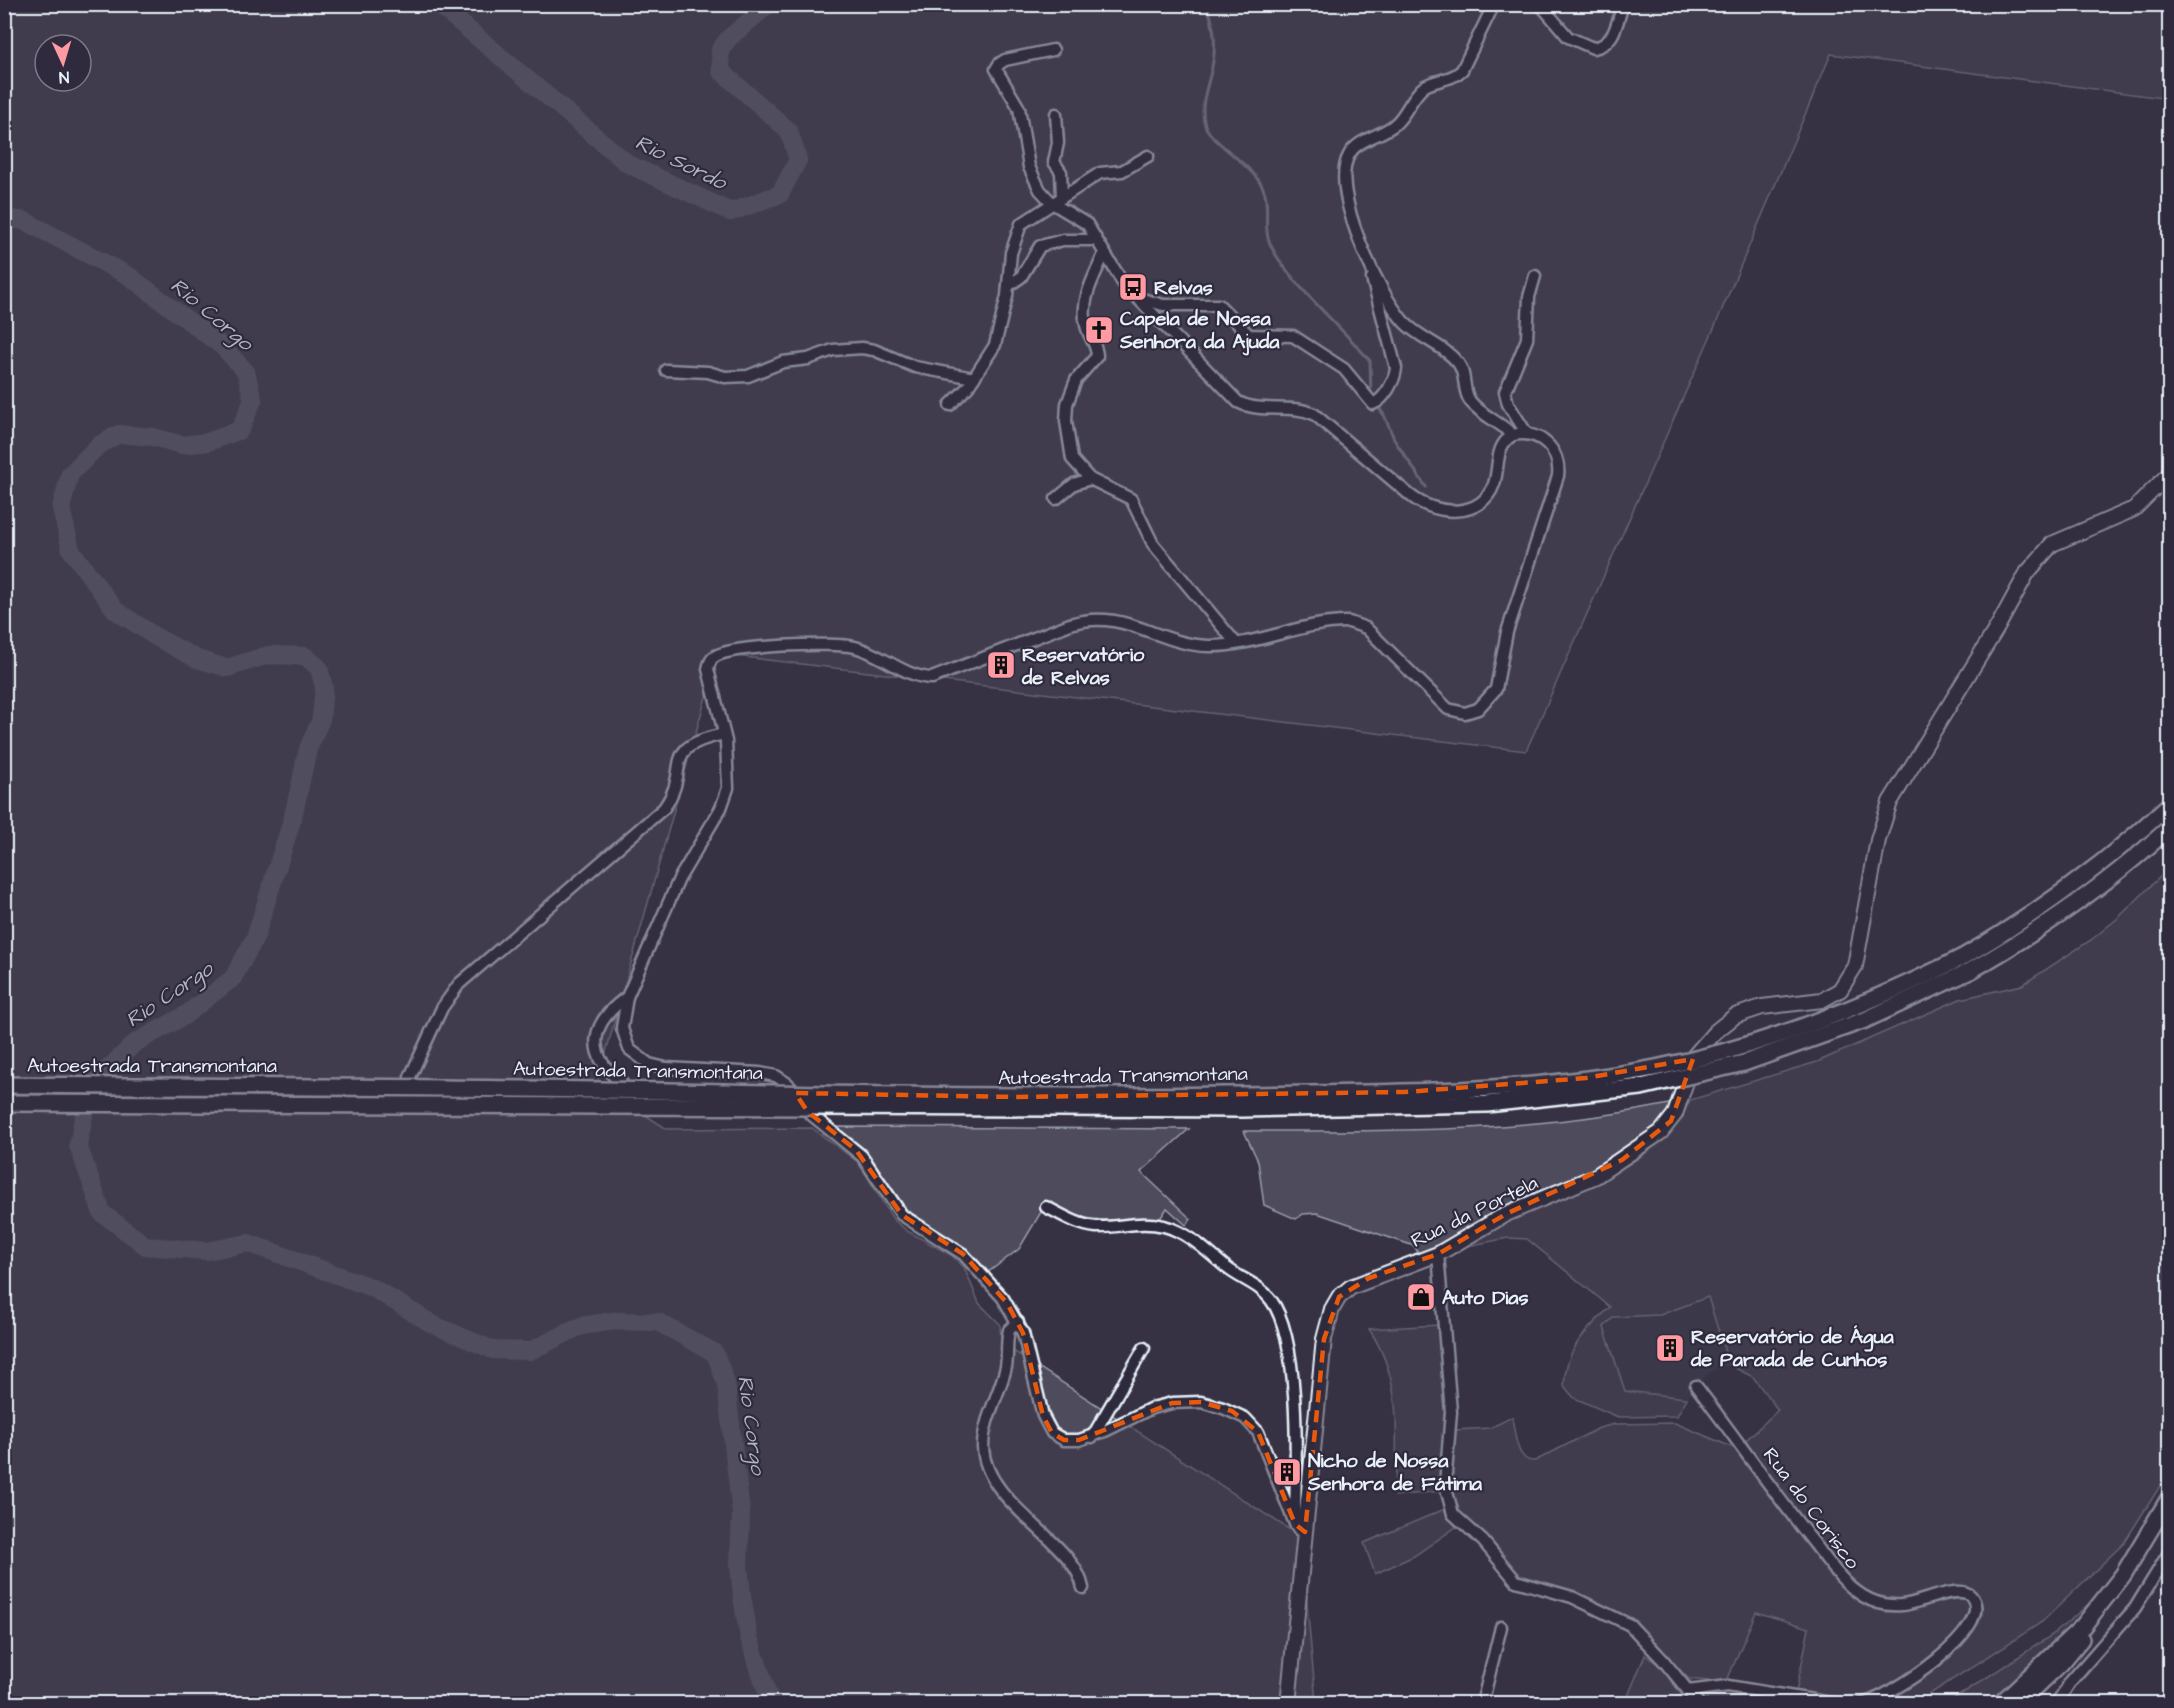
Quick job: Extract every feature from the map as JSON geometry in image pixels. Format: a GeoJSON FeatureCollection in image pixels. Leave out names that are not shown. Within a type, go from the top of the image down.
{"type":"FeatureCollection","features":[{"type":"Feature","properties":{"kind":"highway","name":"Autoestrada Transmontana"},"geometry":{"type":"LineString","coordinates":[[4,1103],[1390,1108],[1487,1104],[1641,1087],[1743,1063],[1865,1020],[1966,964],[2064,890],[2169,804]]}},
{"type":"Feature","properties":{"kind":"highway","name":"Autoestrada Transmontana"},"geometry":{"type":"LineString","coordinates":[[4,1085],[598,1089],[1016,1097],[1326,1094],[1489,1088],[1608,1076],[1707,1055],[1840,1012],[1966,964],[2032,934],[2115,875],[2163,836],[2169,827]]}},
{"type":"Feature","properties":{"kind":"highway"},"geometry":{"type":"LineString","coordinates":[[2000,1704],[2082,1626],[2122,1575],[2169,1497]]}},
{"type":"Feature","properties":{"kind":"highway"},"geometry":{"type":"LineString","coordinates":[[2018,1704],[2062,1662],[2122,1588],[2169,1512]]}},
{"type":"Feature","properties":{"kind":"main road","name":"Rua da Portela"},"geometry":{"type":"LineString","coordinates":[[1288,1704],[1300,1528],[1324,1340],[1332,1309],[1339,1297],[1359,1283],[1438,1254],[1506,1214],[1596,1176],[1660,1132],[1675,1114],[1695,1055],[1715,1032],[1743,1012],[1762,1006],[1822,1000],[1840,990],[1855,966],[1878,840],[1890,802],[1998,626],[2027,573],[2050,546],[2134,509],[2169,473]]}},
{"type":"Feature","properties":{"kind":"street"},"geometry":{"type":"LineString","coordinates":[[1136,297],[1162,304],[1218,304],[1226,309],[1248,335],[1293,336],[1344,369],[1374,404],[1394,381],[1396,368],[1368,264],[1358,238],[1345,184],[1348,157],[1356,146],[1396,124],[1425,86],[1450,79],[1460,73],[1494,4]]}},
{"type":"Feature","properties":{"kind":"street"},"geometry":{"type":"LineString","coordinates":[[1540,4],[1568,37],[1593,48],[1604,45],[1611,38],[1623,4]]}},
{"type":"Feature","properties":{"kind":"street"},"geometry":{"type":"LineString","coordinates":[[1053,50],[1005,60],[996,69],[1019,108],[1030,171],[1040,190],[1057,200],[1087,224],[1104,254],[1136,297],[1238,402],[1252,406],[1292,408],[1320,418],[1411,496],[1427,507],[1439,510],[1465,510],[1474,506],[1488,494],[1494,484],[1501,447],[1513,435],[1527,434],[1540,438],[1551,447],[1557,458],[1558,476],[1507,632],[1496,689],[1482,706],[1465,713],[1448,709],[1366,628],[1354,622],[1339,622],[1203,646],[1117,621],[1089,620],[1070,624],[932,678],[917,675],[865,650],[841,645],[731,651],[714,657],[708,669],[724,734],[727,793],[682,872],[627,997],[622,1028],[625,1043],[635,1055],[657,1067],[752,1072],[782,1079],[808,1112],[862,1156],[902,1215],[968,1258],[1007,1303],[1018,1322],[1027,1346],[1043,1416],[1049,1429],[1059,1438],[1069,1441],[1092,1437],[1164,1404],[1201,1402],[1232,1411],[1250,1422],[1262,1439],[1300,1528]]}},
{"type":"Feature","properties":{"kind":"street"},"geometry":{"type":"LineString","coordinates":[[1056,114],[1058,146],[1054,162],[1061,172],[1057,200]]}},
{"type":"Feature","properties":{"kind":"street"},"geometry":{"type":"LineString","coordinates":[[950,405],[974,378],[996,344],[1008,286],[1010,255],[1017,231],[1023,223],[1101,172],[1122,171],[1148,156]]}},
{"type":"Feature","properties":{"kind":"street"},"geometry":{"type":"LineString","coordinates":[[1008,286],[1021,277],[1040,246],[1068,239],[1096,240]]}},
{"type":"Feature","properties":{"kind":"street"},"geometry":{"type":"LineString","coordinates":[[1104,254],[1087,292],[1084,310],[1086,328],[1097,356],[1076,380],[1066,411],[1071,456],[1078,468],[1090,479],[1131,499],[1153,544],[1235,642]]}},
{"type":"Feature","properties":{"kind":"street"},"geometry":{"type":"LineString","coordinates":[[1368,264],[1402,320],[1421,338],[1447,352],[1458,363],[1471,402],[1513,435]]}},
{"type":"Feature","properties":{"kind":"street"},"geometry":{"type":"LineString","coordinates":[[1527,434],[1508,404],[1505,392],[1527,339],[1529,297],[1535,276]]}},
{"type":"Feature","properties":{"kind":"street"},"geometry":{"type":"LineString","coordinates":[[666,370],[708,372],[725,377],[748,376],[781,363],[833,350],[858,348],[874,350],[915,367],[974,378]]}},
{"type":"Feature","properties":{"kind":"street"},"geometry":{"type":"LineString","coordinates":[[1056,499],[1074,484],[1090,479]]}},
{"type":"Feature","properties":{"kind":"street"},"geometry":{"type":"LineString","coordinates":[[410,1077],[438,1016],[459,984],[661,811],[670,798],[686,747],[697,740],[724,734]]}},
{"type":"Feature","properties":{"kind":"street"},"geometry":{"type":"LineString","coordinates":[[622,1083],[603,1066],[596,1038],[599,1025],[606,1014],[627,997]]}},
{"type":"Feature","properties":{"kind":"street"},"geometry":{"type":"LineString","coordinates":[[1046,1207],[1086,1225],[1143,1223],[1173,1229],[1197,1242],[1225,1266],[1254,1283],[1270,1299],[1284,1324],[1289,1343],[1300,1528]]}},
{"type":"Feature","properties":{"kind":"street"},"geometry":{"type":"LineString","coordinates":[[1438,1254],[1451,1412],[1445,1485],[1453,1514],[1483,1541],[1516,1581],[1572,1597],[1624,1621],[1648,1644],[1699,1704]]}},
{"type":"Feature","properties":{"kind":"street"},"geometry":{"type":"LineString","coordinates":[[1018,1322],[1009,1330],[1006,1367],[984,1439],[985,1457],[988,1468],[1011,1502],[1068,1561],[1078,1573],[1083,1587]]}},
{"type":"Feature","properties":{"kind":"street"},"geometry":{"type":"LineString","coordinates":[[1092,1437],[1144,1348]]}},
{"type":"Feature","properties":{"kind":"street","name":"Rua do Corisco"},"geometry":{"type":"LineString","coordinates":[[1696,1386],[1786,1509],[1845,1582],[1857,1593],[1874,1601],[1900,1605],[1959,1590],[1972,1598],[1975,1608],[1974,1619],[1958,1639],[1895,1691],[1861,1704]]}},
{"type":"Feature","properties":{"kind":"street"},"geometry":{"type":"LineString","coordinates":[[2056,1704],[2071,1681],[2135,1608],[2169,1551]]}},
{"type":"Feature","properties":{"kind":"street"},"geometry":{"type":"LineString","coordinates":[[1482,1704],[1501,1627]]}},
{"type":"Feature","properties":{"kind":"street"},"geometry":{"type":"LineString","coordinates":[[1688,1691],[1728,1686],[1837,1704]]}},
{"type":"Feature","properties":{"kind":"highlighted area"},"geometry":{"type":"Polygon","coordinates":[[[1693,1059],[1671,1121],[1622,1160],[1506,1214],[1438,1254],[1369,1278],[1339,1297],[1324,1339],[1305,1532],[1295,1524],[1258,1432],[1232,1411],[1201,1402],[1172,1403],[1079,1440],[1064,1440],[1052,1433],[1043,1416],[1023,1333],[1007,1303],[963,1254],[902,1215],[856,1150],[808,1112],[795,1093],[1016,1097],[1405,1092],[1586,1078],[1693,1059]]]}},
{"type":"Feature","properties":{"kind":"shaded area"},"geometry":{"type":"Polygon","coordinates":[[[5,5],[2169,5],[2169,99],[1831,54],[1715,326],[1526,751],[718,654],[597,1084],[667,1129],[812,1128],[859,1163],[893,1219],[907,1231],[951,1255],[964,1267],[979,1303],[1000,1324],[1001,1343],[1301,1537],[1316,1703],[5,1704],[5,5]]]}},
{"type":"Feature","properties":{"kind":"shaded area"},"geometry":{"type":"Polygon","coordinates":[[[2169,868],[2169,1472],[2124,1543],[2042,1622],[1916,1703],[1877,1703],[1901,1692],[1923,1677],[1971,1633],[1981,1619],[1982,1613],[1981,1602],[1975,1592],[1966,1587],[1954,1587],[1893,1600],[1869,1593],[1849,1578],[1754,1458],[1746,1440],[1778,1410],[1753,1377],[1729,1365],[1708,1297],[1660,1315],[1614,1317],[1604,1327],[1625,1391],[1687,1398],[1677,1416],[1618,1417],[1574,1398],[1564,1386],[1568,1361],[1578,1341],[1610,1307],[1527,1239],[1508,1238],[1468,1246],[1467,1244],[1515,1217],[1638,1159],[1677,1123],[1690,1100],[1817,1062],[1960,999],[2022,985],[2091,940],[2118,918],[2169,868]]]}},
{"type":"Feature","properties":{"kind":"shaded area"},"geometry":{"type":"Polygon","coordinates":[[[1674,1103],[1662,1122],[1646,1138],[1626,1152],[1504,1208],[1420,1255],[1414,1246],[1317,1213],[1303,1214],[1296,1219],[1264,1205],[1258,1161],[1244,1131],[1406,1130],[1514,1125],[1621,1113],[1674,1103]]]}},
{"type":"Feature","properties":{"kind":"shaded area"},"geometry":{"type":"Polygon","coordinates":[[[836,1127],[1189,1129],[1141,1172],[1191,1219],[1186,1225],[1167,1208],[1158,1222],[1090,1219],[1077,1216],[1047,1202],[1019,1249],[987,1273],[959,1246],[908,1213],[883,1180],[866,1150],[836,1127]]]}},
{"type":"Feature","properties":{"kind":"shaded area"},"geometry":{"type":"Polygon","coordinates":[[[1708,1296],[1729,1365],[1709,1373],[1687,1398],[1625,1391],[1603,1327],[1614,1317],[1660,1315],[1708,1296]]]}},
{"type":"Feature","properties":{"kind":"shaded area"},"geometry":{"type":"Polygon","coordinates":[[[1439,1325],[1448,1417],[1441,1491],[1395,1496],[1396,1410],[1393,1389],[1380,1349],[1369,1329],[1439,1325]]]}},
{"type":"Feature","properties":{"kind":"shaded area"},"geometry":{"type":"Polygon","coordinates":[[[1512,1417],[1520,1452],[1529,1460],[1535,1461],[1599,1428],[1615,1424],[1675,1423],[1734,1448],[1752,1466],[1821,1564],[1856,1596],[1875,1606],[1904,1610],[1959,1595],[1967,1599],[1971,1608],[1969,1621],[1955,1636],[1888,1690],[1852,1699],[1796,1692],[1809,1628],[1756,1612],[1726,1683],[1689,1679],[1626,1617],[1568,1591],[1521,1580],[1459,1518],[1450,1485],[1455,1430],[1490,1428],[1512,1417]]]}},
{"type":"Feature","properties":{"kind":"shaded area"},"geometry":{"type":"Polygon","coordinates":[[[1445,1509],[1456,1527],[1414,1556],[1375,1574],[1364,1543],[1445,1509]]]}},
{"type":"Feature","properties":{"kind":"shaded area"},"geometry":{"type":"Polygon","coordinates":[[[2091,1602],[2044,1656],[2003,1695],[1982,1705],[1946,1704],[2055,1633],[2091,1602]]]}},
{"type":"Feature","properties":{"kind":"shaded area"},"geometry":{"type":"Polygon","coordinates":[[[1645,1655],[1659,1665],[1688,1703],[1625,1703],[1645,1655]]]}},
{"type":"Feature","properties":{"kind":"shaded area"},"geometry":{"type":"Polygon","coordinates":[[[1727,1693],[1804,1703],[1704,1704],[1708,1695],[1727,1693]]]}},
{"type":"Feature","properties":{"kind":"waterway","name":"Rio Sordo"},"geometry":{"type":"LineString","coordinates":[[438,4],[628,164],[731,212],[780,194],[798,160],[789,131],[721,71],[720,50],[729,38],[769,4]]}},
{"type":"Feature","properties":{"kind":"waterway"},"geometry":{"type":"LineString","coordinates":[[1207,4],[1213,28],[1214,59],[1203,110],[1205,125],[1214,138],[1251,171],[1263,188],[1268,238],[1285,268],[1370,361],[1371,396]]}},
{"type":"Feature","properties":{"kind":"waterway","name":"Rio Corgo"},"geometry":{"type":"LineString","coordinates":[[4,218],[25,221],[129,276],[222,346],[246,372],[253,400],[240,430],[208,442],[182,445],[153,437],[119,434],[99,445],[70,474],[61,508],[71,550],[115,610],[156,637],[197,659],[227,668],[268,655],[305,656],[319,668],[324,687],[321,719],[308,749],[293,817],[255,938],[233,978],[184,1016],[135,1043],[90,1086],[78,1145],[102,1213],[146,1246],[207,1251],[248,1243],[373,1288],[434,1325],[493,1350],[530,1351],[581,1326],[613,1321],[658,1322],[715,1353],[726,1383],[741,1513],[739,1565],[742,1596],[749,1638],[771,1704]]}},
{"type":"Feature","properties":{"kind":"waterway"},"geometry":{"type":"LineString","coordinates":[[1376,404],[1384,415],[1395,441],[1426,487]]}},
{"type":"Feature","properties":{"kind":"place","name":"Relvas"},"geometry":{"type":"Point","coordinates":[1133,287]}},
{"type":"Feature","properties":{"kind":"place","name":"Capela de Nossa Senhora da Ajuda"},"geometry":{"type":"Point","coordinates":[1099,330]}},
{"type":"Feature","properties":{"kind":"place","name":"Reservatório de Relvas"},"geometry":{"type":"Point","coordinates":[1001,665]}},
{"type":"Feature","properties":{"kind":"place","name":"Auto Dias"},"geometry":{"type":"Point","coordinates":[1421,1297]}},
{"type":"Feature","properties":{"kind":"place","name":"Reservatório de Água de Parada de Cunhos"},"geometry":{"type":"Point","coordinates":[1670,1348]}},
{"type":"Feature","properties":{"kind":"place","name":"Nicho de Nossa Senhora de Fátima"},"geometry":{"type":"Point","coordinates":[1287,1472]}}]}
